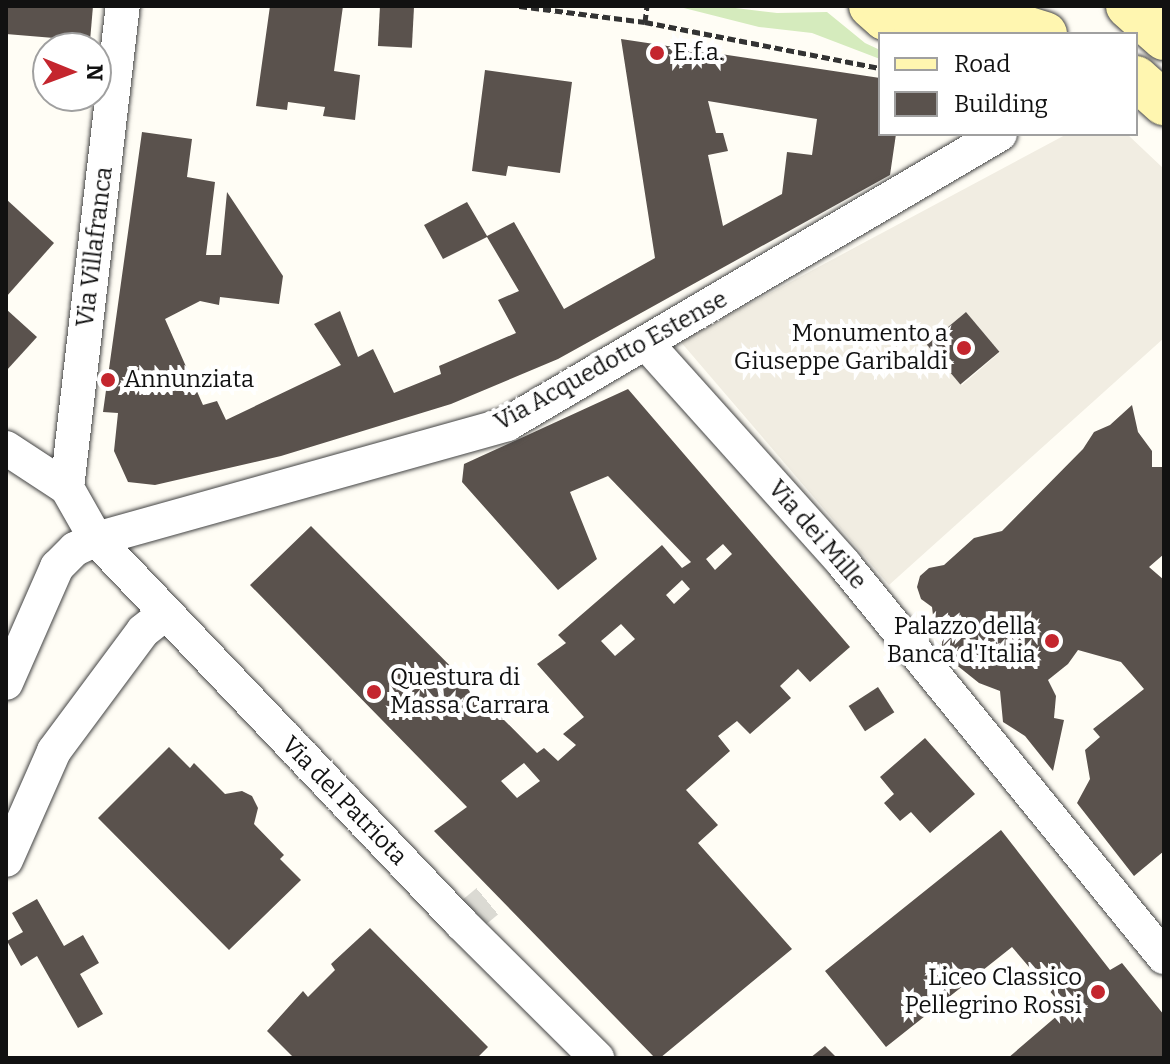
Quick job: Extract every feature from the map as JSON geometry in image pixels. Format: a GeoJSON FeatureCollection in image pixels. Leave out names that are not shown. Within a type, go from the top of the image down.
{"type":"FeatureCollection","features":[{"type":"Feature","properties":{"kind":"main road"},"geometry":{"type":"LineString","coordinates":[[868,10],[916,30],[949,28],[984,10],[1034,32]]}},
{"type":"Feature","properties":{"kind":"main road"},"geometry":{"type":"LineString","coordinates":[[1138,80],[1164,103]]}},
{"type":"Feature","properties":{"kind":"street","name":"Via Villafranca"},"geometry":{"type":"LineString","coordinates":[[67,488],[123,6]]}},
{"type":"Feature","properties":{"kind":"street","name":"Via Acquedotto Estense"},"geometry":{"type":"LineString","coordinates":[[6,683],[57,567],[75,549],[96,539],[507,424],[999,136]]}},
{"type":"Feature","properties":{"kind":"street","name":"Via dei Mille"},"geometry":{"type":"LineString","coordinates":[[646,343],[844,564],[1164,957]]}},
{"type":"Feature","properties":{"kind":"street"},"geometry":{"type":"LineString","coordinates":[[6,448],[67,488]]}},
{"type":"Feature","properties":{"kind":"street","name":"Via del Patriota"},"geometry":{"type":"LineString","coordinates":[[67,488],[96,539],[461,923],[597,1058]]}},
{"type":"Feature","properties":{"kind":"street"},"geometry":{"type":"LineString","coordinates":[[6,860],[54,751],[143,631],[166,613]]}},
{"type":"Feature","properties":{"kind":"path"},"geometry":{"type":"LineString","coordinates":[[519,6],[645,22],[878,68]]}},
{"type":"Feature","properties":{"kind":"path"},"geometry":{"type":"LineString","coordinates":[[645,22],[647,6]]}},
{"type":"Feature","properties":{"kind":"green space"},"geometry":{"type":"Polygon","coordinates":[[[676,6],[719,6],[777,13],[827,12],[865,43],[878,49],[878,58],[812,33],[759,27],[676,6]]]}},
{"type":"Feature","properties":{"kind":"shaded area"},"geometry":{"type":"Polygon","coordinates":[[[1063,136],[1129,136],[1164,169],[1164,338],[889,585],[680,341],[1063,136]],[[966,312],[928,345],[962,385],[1000,352],[966,312]]]}},
{"type":"Feature","properties":{"kind":"building"},"geometry":{"type":"Polygon","coordinates":[[[6,6],[93,6],[91,32],[32,32],[32,36],[6,34],[6,6]]]}},
{"type":"Feature","properties":{"kind":"building"},"geometry":{"type":"Polygon","coordinates":[[[270,6],[343,6],[334,71],[360,75],[355,120],[323,116],[325,107],[288,102],[287,110],[256,106],[270,6]]]}},
{"type":"Feature","properties":{"kind":"building"},"geometry":{"type":"Polygon","coordinates":[[[380,6],[414,8],[412,48],[378,46],[380,6]]]}},
{"type":"Feature","properties":{"kind":"building"},"geometry":{"type":"Polygon","coordinates":[[[621,39],[878,78],[878,136],[896,136],[890,175],[558,359],[451,404],[281,456],[155,485],[128,482],[114,451],[118,413],[103,412],[142,132],[192,139],[187,177],[215,182],[206,255],[221,255],[227,192],[283,276],[279,304],[220,297],[219,305],[200,301],[165,319],[203,405],[217,401],[226,420],[341,365],[314,324],[340,311],[358,357],[373,349],[394,393],[441,374],[439,366],[516,333],[498,300],[519,291],[487,237],[443,259],[424,225],[467,202],[487,236],[514,222],[564,309],[655,258],[621,39]],[[708,101],[716,133],[723,133],[728,151],[708,155],[723,226],[782,194],[787,152],[812,155],[817,119],[708,101]]]}},
{"type":"Feature","properties":{"kind":"building"},"geometry":{"type":"Polygon","coordinates":[[[485,70],[572,82],[560,173],[508,166],[506,176],[472,171],[485,70]]]}},
{"type":"Feature","properties":{"kind":"building"},"geometry":{"type":"Polygon","coordinates":[[[6,199],[54,243],[6,297],[6,199]]]}},
{"type":"Feature","properties":{"kind":"building"},"geometry":{"type":"Polygon","coordinates":[[[6,309],[37,337],[6,371],[6,309]]]}},
{"type":"Feature","properties":{"kind":"building","name":"Monumento a Giuseppe Garibaldi"},"geometry":{"type":"Polygon","coordinates":[[[966,312],[999,352],[960,385],[927,345],[966,312]]]}},
{"type":"Feature","properties":{"kind":"building"},"geometry":{"type":"Polygon","coordinates":[[[628,389],[850,647],[810,682],[798,669],[780,686],[791,698],[750,734],[737,721],[718,736],[730,751],[686,790],[718,825],[698,843],[792,949],[660,1058],[655,1058],[434,831],[467,807],[250,585],[311,526],[537,753],[544,748],[558,761],[576,745],[563,734],[584,717],[537,664],[566,643],[558,635],[662,545],[682,568],[691,562],[608,476],[570,492],[597,559],[558,590],[462,482],[464,464],[628,389]],[[723,544],[706,559],[715,570],[732,554],[723,544]],[[682,580],[666,595],[674,604],[690,589],[682,580]],[[621,624],[601,641],[615,656],[635,639],[621,624]],[[524,763],[501,781],[517,798],[540,781],[524,763]]]}},
{"type":"Feature","properties":{"kind":"building","name":"Palazzo della Banca d'Italia"},"geometry":{"type":"Polygon","coordinates":[[[1132,405],[1138,432],[1152,451],[1152,467],[1164,467],[1164,554],[1149,567],[1164,580],[1164,851],[1134,876],[1077,803],[1090,779],[1085,750],[1100,737],[1093,729],[1144,689],[1121,662],[1078,650],[1068,664],[1048,680],[1056,696],[1054,718],[1064,720],[1053,771],[1025,736],[1003,722],[1000,691],[979,683],[949,659],[935,632],[932,607],[921,599],[917,587],[920,576],[929,568],[944,565],[974,538],[1002,531],[1083,449],[1094,432],[1110,425],[1132,405]]]}},
{"type":"Feature","properties":{"kind":"building"},"geometry":{"type":"Polygon","coordinates":[[[878,687],[894,712],[865,731],[849,706],[878,687]]]}},
{"type":"Feature","properties":{"kind":"building"},"geometry":{"type":"Polygon","coordinates":[[[925,738],[975,794],[930,833],[911,812],[900,821],[884,803],[894,794],[880,777],[925,738]]]}},
{"type":"Feature","properties":{"kind":"building"},"geometry":{"type":"Polygon","coordinates":[[[169,747],[190,768],[194,763],[225,794],[242,791],[252,796],[258,808],[254,824],[284,855],[280,859],[301,880],[229,950],[98,818],[169,747]]]}},
{"type":"Feature","properties":{"kind":"building"},"geometry":{"type":"Polygon","coordinates":[[[1001,830],[1110,970],[1122,963],[1164,1015],[1164,1058],[1008,1058],[1065,1009],[1012,947],[886,1047],[825,971],[1001,830]]]}},
{"type":"Feature","properties":{"kind":"building"},"geometry":{"type":"Polygon","coordinates":[[[37,899],[64,946],[83,935],[99,963],[80,974],[103,1014],[78,1028],[37,956],[21,966],[7,941],[23,932],[12,913],[37,899]]]}},
{"type":"Feature","properties":{"kind":"building"},"geometry":{"type":"Polygon","coordinates":[[[370,928],[488,1047],[477,1058],[294,1058],[267,1031],[303,991],[308,997],[335,970],[331,964],[370,928]]]}},
{"type":"Feature","properties":{"kind":"building"},"geometry":{"type":"Polygon","coordinates":[[[825,1046],[837,1058],[810,1058],[825,1046]]]}},
{"type":"Feature","properties":{"kind":"tunnel"},"geometry":{"type":"LineString","coordinates":[[461,923],[496,894]]}},
{"type":"Feature","properties":{"kind":"place","name":"E.f.a."},"geometry":{"type":"Point","coordinates":[657,53]}},
{"type":"Feature","properties":{"kind":"place","name":"Monumento a Giuseppe Garibaldi"},"geometry":{"type":"Point","coordinates":[964,348]}},
{"type":"Feature","properties":{"kind":"place","name":"Annunziata"},"geometry":{"type":"Point","coordinates":[108,380]}},
{"type":"Feature","properties":{"kind":"place","name":"Palazzo della Banca d'Italia"},"geometry":{"type":"Point","coordinates":[1052,641]}},
{"type":"Feature","properties":{"kind":"place","name":"Questura di Massa Carrara"},"geometry":{"type":"Point","coordinates":[374,692]}},
{"type":"Feature","properties":{"kind":"place","name":"Liceo Classico Pellegrino Rossi"},"geometry":{"type":"Point","coordinates":[1098,992]}}]}
